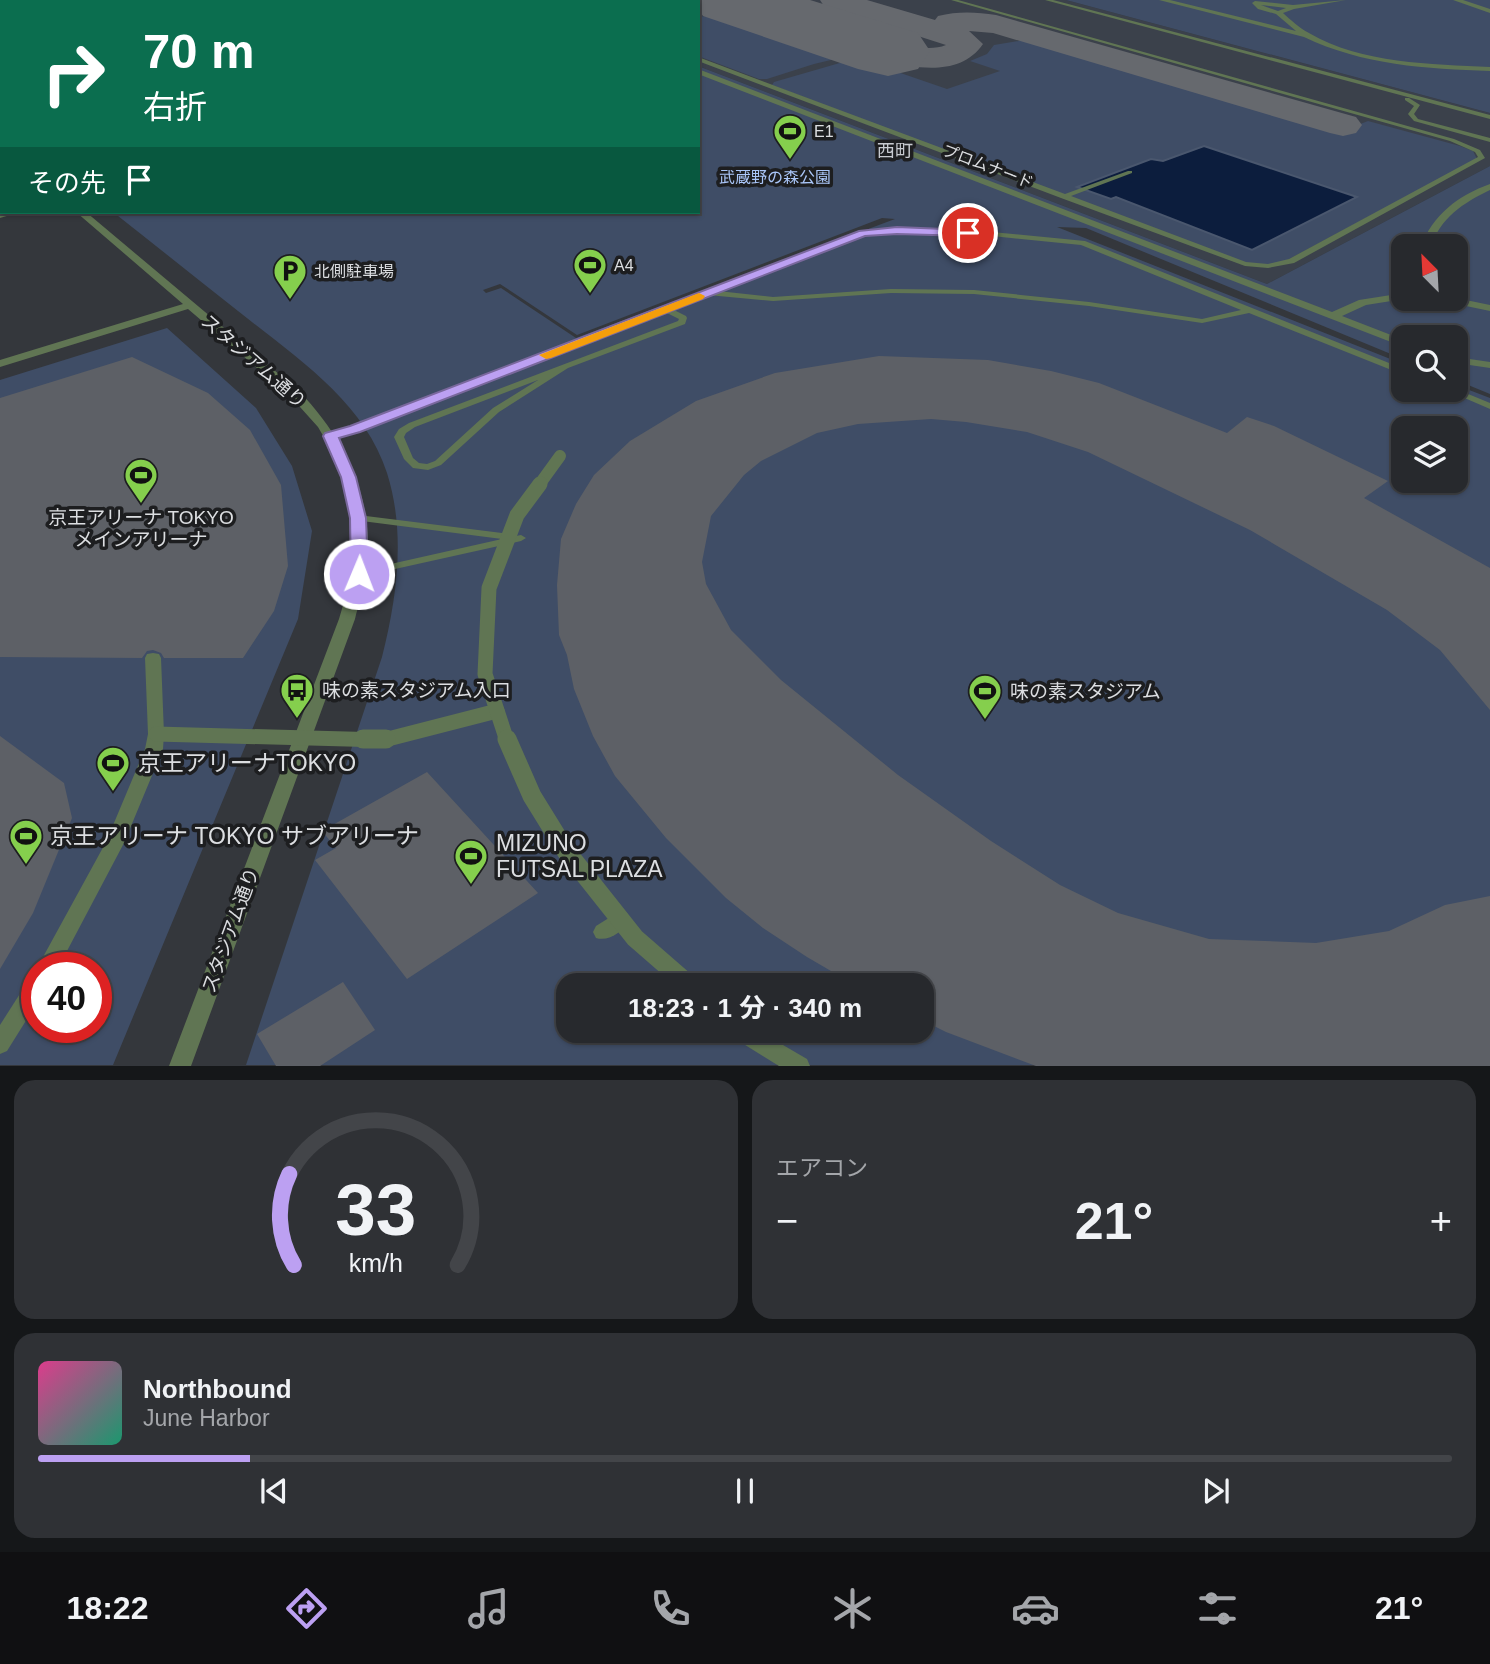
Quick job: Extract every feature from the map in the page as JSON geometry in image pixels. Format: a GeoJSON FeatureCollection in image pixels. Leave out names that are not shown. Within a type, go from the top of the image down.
{"type":"FeatureCollection","features":[{"type":"Feature","properties":{"kind":"street"},"geometry":{"type":"LineString","coordinates":[[1162,0],[1308,36],[1381,58],[1438,67],[1490,69]]}},
{"type":"Feature","properties":{"kind":"street"},"geometry":{"type":"LineString","coordinates":[[1246,0],[1293,7]]}},
{"type":"Feature","properties":{"kind":"street"},"geometry":{"type":"LineString","coordinates":[[1278,12],[1293,7],[1343,0]]}},
{"type":"Feature","properties":{"kind":"street"},"geometry":{"type":"LineString","coordinates":[[1456,0],[1490,11]]}},
{"type":"Feature","properties":{"kind":"street"},"geometry":{"type":"LineString","coordinates":[[1255,3],[1260,8],[1278,12],[1308,36]]}},
{"type":"Feature","properties":{"kind":"street","name":"プロムナード"},"geometry":{"type":"LineString","coordinates":[[700,72],[1391,339]]}},
{"type":"Feature","properties":{"kind":"street"},"geometry":{"type":"LineString","coordinates":[[1432,234],[1441,217],[1458,203],[1490,187]]}},
{"type":"Feature","properties":{"kind":"street","name":"スタジアム通り"},"geometry":{"type":"LineString","coordinates":[[83,214],[295,394],[330,436],[348,477],[358,518],[359,574],[342,631],[180,1066]]}},
{"type":"Feature","properties":{"kind":"street"},"geometry":{"type":"LineString","coordinates":[[1333,316],[1363,302],[1391,298]]}},
{"type":"Feature","properties":{"kind":"street"},"geometry":{"type":"LineString","coordinates":[[0,364],[190,305]]}},
{"type":"Feature","properties":{"kind":"street"},"geometry":{"type":"LineString","coordinates":[[1468,305],[1490,309]]}},
{"type":"Feature","properties":{"kind":"street"},"geometry":{"type":"LineString","coordinates":[[1468,362],[1490,365]]}},
{"type":"Feature","properties":{"kind":"street"},"geometry":{"type":"LineString","coordinates":[[560,456],[517,515],[489,589],[485,674],[508,744],[532,796],[566,851],[635,938],[675,973]]}},
{"type":"Feature","properties":{"kind":"street"},"geometry":{"type":"LineString","coordinates":[[56,952],[116,843],[154,749],[156,734],[153,658]]}},
{"type":"Feature","properties":{"kind":"street"},"geometry":{"type":"LineString","coordinates":[[156,734],[384,740],[497,711]]}},
{"type":"Feature","properties":{"kind":"street"},"geometry":{"type":"LineString","coordinates":[[603,932],[620,919]]}},
{"type":"Feature","properties":{"kind":"street"},"geometry":{"type":"LineString","coordinates":[[0,1044],[21,1010]]}},
{"type":"Feature","properties":{"kind":"street"},"geometry":{"type":"LineString","coordinates":[[761,1043],[799,1066]]}},
{"type":"Feature","properties":{"kind":"lane"},"geometry":{"type":"LineString","coordinates":[[700,60],[1237,262],[1260,266],[1283,264],[1482,158],[1478,151],[1466,145],[953,0]]}},
{"type":"Feature","properties":{"kind":"lane"},"geometry":{"type":"LineString","coordinates":[[1047,0],[1490,117]]}},
{"type":"Feature","properties":{"kind":"lane"},"geometry":{"type":"LineString","coordinates":[[1395,93],[1417,105],[1411,114],[1413,118]]}},
{"type":"Feature","properties":{"kind":"lane"},"geometry":{"type":"LineString","coordinates":[[1391,124],[1399,118],[1413,118],[1490,140]]}},
{"type":"Feature","properties":{"kind":"lane"},"geometry":{"type":"LineString","coordinates":[[1063,197],[1130,172]]}},
{"type":"Feature","properties":{"kind":"lane"},"geometry":{"type":"LineString","coordinates":[[330,436],[355,429],[863,233],[911,231],[992,234],[1082,243],[1391,367]]}},
{"type":"Feature","properties":{"kind":"lane"},"geometry":{"type":"LineString","coordinates":[[709,292],[764,299],[891,291],[983,293],[1089,303],[1202,321],[1251,310]]}},
{"type":"Feature","properties":{"kind":"lane"},"geometry":{"type":"LineString","coordinates":[[565,367],[496,410],[438,463],[428,467],[416,466],[403,447],[399,437],[402,431],[412,425],[565,367],[682,323],[682,318],[666,309]]}},
{"type":"Feature","properties":{"kind":"lane"},"geometry":{"type":"LineString","coordinates":[[1468,398],[1490,407]]}},
{"type":"Feature","properties":{"kind":"lane"},"geometry":{"type":"LineString","coordinates":[[358,518],[521,538],[359,574]]}},
{"type":"Feature","properties":{"kind":"shaded area"},"geometry":{"type":"Polygon","coordinates":[[[700,0],[1066,0],[1490,113],[1490,166],[1267,284],[700,67],[700,0]]]}},
{"type":"Feature","properties":{"kind":"shaded area"},"geometry":{"type":"Polygon","coordinates":[[[1204,146],[1357,197],[1252,250],[1116,197],[1111,199],[1077,187],[1151,159],[1163,161],[1204,146]]]}},
{"type":"Feature","properties":{"kind":"green space"},"geometry":{"type":"Polygon","coordinates":[[[774,0],[807,0],[895,27],[876,32],[774,0]]]}},
{"type":"Feature","properties":{"kind":"green space"},"geometry":{"type":"Polygon","coordinates":[[[1066,0],[1490,0],[1490,113],[1066,0]]]}},
{"type":"Feature","properties":{"kind":"green space"},"geometry":{"type":"Polygon","coordinates":[[[729,13],[852,55],[759,79],[700,57],[700,17],[729,13]]]}},
{"type":"Feature","properties":{"kind":"green space"},"geometry":{"type":"Polygon","coordinates":[[[1031,39],[1345,130],[1368,121],[1460,146],[1473,151],[1477,159],[1278,265],[1238,263],[772,85],[774,82],[857,58],[947,89],[1000,71],[970,61],[987,54],[994,45],[1031,39]]]}},
{"type":"Feature","properties":{"kind":"green space","name":"味の素スタジアム"},"geometry":{"type":"Polygon","coordinates":[[[700,67],[1267,284],[1490,166],[1490,394],[1468,385],[1468,325],[1391,325],[1391,354],[1086,228],[1057,227],[1391,359],[1391,402],[1468,402],[1468,390],[1490,398],[1490,1065],[246,1065],[382,657],[392,612],[397,565],[398,542],[393,496],[376,447],[345,402],[304,363],[116,214],[700,214],[700,67]],[[882,218],[577,335],[500,284],[483,290],[486,293],[501,288],[576,338],[895,219],[882,218]]]}},
{"type":"Feature","properties":{"kind":"green space","name":"京王アリーナTOKYO"},"geometry":{"type":"Polygon","coordinates":[[[167,328],[256,408],[292,466],[312,531],[298,619],[113,1065],[0,1065],[0,380],[167,328]]]}},
{"type":"Feature","properties":{"kind":"building"},"geometry":{"type":"Polygon","coordinates":[[[879,356],[988,360],[1099,383],[1227,433],[1247,417],[1274,426],[1388,481],[1364,498],[1490,568],[1490,710],[1440,650],[1387,610],[1250,530],[1088,452],[1027,432],[931,419],[858,424],[817,433],[761,461],[744,475],[711,516],[702,562],[706,584],[731,630],[781,680],[898,775],[991,841],[1060,885],[1118,913],[1209,939],[1316,943],[1389,931],[1445,905],[1490,896],[1490,1066],[1036,1066],[934,1026],[934,973],[834,973],[763,928],[726,898],[666,838],[615,776],[593,736],[574,689],[567,655],[559,635],[557,585],[561,539],[576,504],[594,475],[630,441],[696,401],[775,373],[879,356]]]}},
{"type":"Feature","properties":{"kind":"building","name":"京王アリーナ TOKYO メインアリーナ"},"geometry":{"type":"Polygon","coordinates":[[[132,357],[208,393],[250,430],[281,485],[288,566],[274,611],[243,658],[164,658],[161,653],[153,650],[147,651],[142,658],[0,657],[0,398],[132,357]]]}},
{"type":"Feature","properties":{"kind":"building","name":"京王アリーナ TOKYO サブアリーナ"},"geometry":{"type":"Polygon","coordinates":[[[0,736],[64,783],[72,818],[33,913],[0,969],[0,736]]]}},
{"type":"Feature","properties":{"kind":"building"},"geometry":{"type":"Polygon","coordinates":[[[427,772],[538,893],[407,979],[315,860],[336,848],[322,831],[427,772]]]}},
{"type":"Feature","properties":{"kind":"building"},"geometry":{"type":"Polygon","coordinates":[[[343,982],[375,1030],[320,1066],[276,1066],[257,1034],[343,982]]]}},
{"type":"Feature","properties":{"kind":"taxiway"},"geometry":{"type":"LineString","coordinates":[[835,0],[955,36],[967,44],[962,50],[945,57],[925,58],[897,54]]}},
{"type":"Feature","properties":{"kind":"taxiway"},"geometry":{"type":"LineString","coordinates":[[949,23],[971,21],[996,24],[1343,125]]}},
{"type":"Feature","properties":{"kind":"runway"},"geometry":{"type":"LineString","coordinates":[[730,0],[888,51]]}},
{"type":"Feature","properties":{"kind":"slow traffic"},"geometry":{"type":"LineString","coordinates":[[546,355],[699,296]]}},
{"type":"Feature","properties":{"kind":"place","name":"E1"},"geometry":{"type":"Point","coordinates":[790,161]}},
{"type":"Feature","properties":{"kind":"place","name":"A4"},"geometry":{"type":"Point","coordinates":[590,295]}},
{"type":"Feature","properties":{"kind":"place","name":"北側駐車場"},"geometry":{"type":"Point","coordinates":[290,301]}},
{"type":"Feature","properties":{"kind":"place","name":"京王アリーナ TOKYO メインアリーナ"},"geometry":{"type":"Point","coordinates":[141,505]}},
{"type":"Feature","properties":{"kind":"place","name":"味の素スタジアム入口"},"geometry":{"type":"Point","coordinates":[297,720]}},
{"type":"Feature","properties":{"kind":"place","name":"味の素スタジアム"},"geometry":{"type":"Point","coordinates":[985,721]}},
{"type":"Feature","properties":{"kind":"place","name":"京王アリーナTOKYO"},"geometry":{"type":"Point","coordinates":[113,793]}},
{"type":"Feature","properties":{"kind":"place","name":"京王アリーナ TOKYO サブアリーナ"},"geometry":{"type":"Point","coordinates":[26,866]}},
{"type":"Feature","properties":{"kind":"place","name":"MIZUNO FUTSAL PLAZA"},"geometry":{"type":"Point","coordinates":[471,886]}},
{"type":"Feature","properties":{"kind":"district","name":"西町"},"geometry":{"type":"Point","coordinates":[895,151]}},
{"type":"Feature","properties":{"kind":"route"},"geometry":{"type":"LineString","coordinates":[[359,574],[358,518],[348,477],[330,436],[355,429],[863,233],[968,233]]}},
{"type":"Feature","properties":{"kind":"park label","name":"武蔵野の森公園"},"geometry":{"type":"Point","coordinates":[775,177]}}]}
